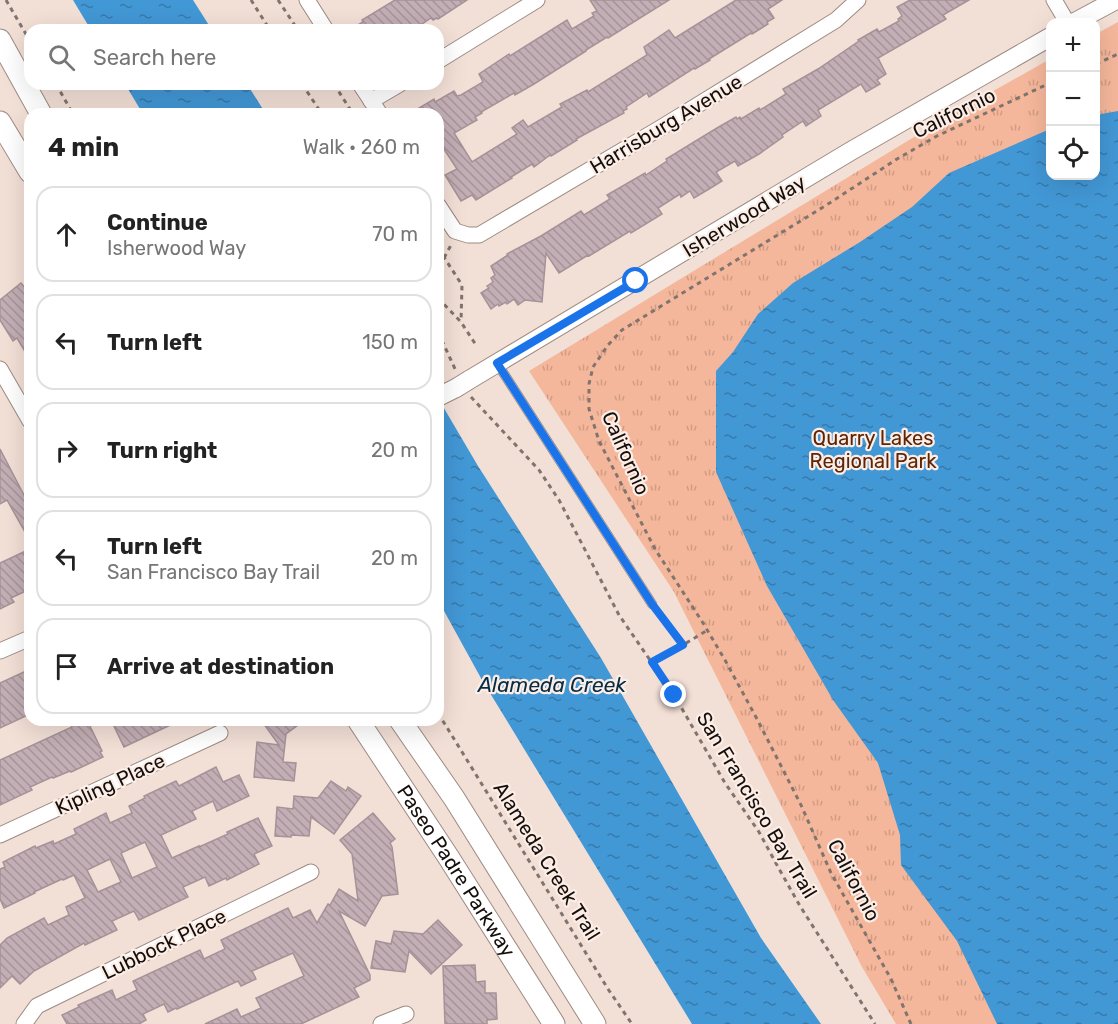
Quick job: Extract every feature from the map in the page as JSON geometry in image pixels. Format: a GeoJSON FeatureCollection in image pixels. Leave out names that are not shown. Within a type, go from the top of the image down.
{"type":"FeatureCollection","features":[{"type":"Feature","properties":{"kind":"main road"},"geometry":{"type":"LineString","coordinates":[[4,55],[24,87]]}},
{"type":"Feature","properties":{"kind":"main road"},"geometry":{"type":"LineString","coordinates":[[26,90],[37,108]]}},
{"type":"Feature","properties":{"kind":"main road"},"geometry":{"type":"LineString","coordinates":[[0,122],[24,162]]}},
{"type":"Feature","properties":{"kind":"main road","name":"Paseo Padre Parkway"},"geometry":{"type":"LineString","coordinates":[[362,726],[554,1024]]}},
{"type":"Feature","properties":{"kind":"main road","name":"Paseo Padre Parkway"},"geometry":{"type":"LineString","coordinates":[[404,726],[454,798],[595,1024]]}},
{"type":"Feature","properties":{"kind":"street"},"geometry":{"type":"LineString","coordinates":[[307,0],[322,24]]}},
{"type":"Feature","properties":{"kind":"street"},"geometry":{"type":"LineString","coordinates":[[444,57],[537,0]]}},
{"type":"Feature","properties":{"kind":"street","name":"Harrisburg Avenue"},"geometry":{"type":"LineString","coordinates":[[444,214],[455,231],[468,235],[479,235],[836,20],[858,0]]}},
{"type":"Feature","properties":{"kind":"street"},"geometry":{"type":"LineString","coordinates":[[1054,0],[1065,18]]}},
{"type":"Feature","properties":{"kind":"street"},"geometry":{"type":"LineString","coordinates":[[1082,18],[1108,2]]}},
{"type":"Feature","properties":{"kind":"street","name":"Isherwood Way"},"geometry":{"type":"LineString","coordinates":[[444,395],[851,151],[1046,39]]}},
{"type":"Feature","properties":{"kind":"street"},"geometry":{"type":"LineString","coordinates":[[364,90],[376,108],[394,90]]}},
{"type":"Feature","properties":{"kind":"street"},"geometry":{"type":"LineString","coordinates":[[0,369],[24,411]]}},
{"type":"Feature","properties":{"kind":"street"},"geometry":{"type":"LineString","coordinates":[[0,651],[24,641]]}},
{"type":"Feature","properties":{"kind":"street","name":"Kipling Place"},"geometry":{"type":"LineString","coordinates":[[0,835],[219,733]]}},
{"type":"Feature","properties":{"kind":"street","name":"Lubbock Place"},"geometry":{"type":"LineString","coordinates":[[24,1024],[37,1005],[311,872]]}},
{"type":"Feature","properties":{"kind":"street"},"geometry":{"type":"LineString","coordinates":[[381,1024],[406,1014]]}},
{"type":"Feature","properties":{"kind":"lane"},"geometry":{"type":"LineString","coordinates":[[497,363],[652,604]]}},
{"type":"Feature","properties":{"kind":"path"},"geometry":{"type":"LineString","coordinates":[[6,0],[24,31]]}},
{"type":"Feature","properties":{"kind":"path"},"geometry":{"type":"LineString","coordinates":[[251,0],[266,24]]}},
{"type":"Feature","properties":{"kind":"path"},"geometry":{"type":"LineString","coordinates":[[278,0],[294,24]]}},
{"type":"Feature","properties":{"kind":"path"},"geometry":{"type":"LineString","coordinates":[[1100,62],[1118,54]]}},
{"type":"Feature","properties":{"kind":"path","name":"Californio"},"geometry":{"type":"LineString","coordinates":[[911,1024],[891,979],[831,873],[801,805],[746,700],[707,630],[655,549],[599,441],[590,409],[589,384],[593,367],[622,330],[825,206],[897,159],[937,136],[1046,85]]}},
{"type":"Feature","properties":{"kind":"path"},"geometry":{"type":"LineString","coordinates":[[59,90],[70,108]]}},
{"type":"Feature","properties":{"kind":"path"},"geometry":{"type":"LineString","coordinates":[[306,90],[318,108]]}},
{"type":"Feature","properties":{"kind":"path"},"geometry":{"type":"LineString","coordinates":[[338,90],[349,108]]}},
{"type":"Feature","properties":{"kind":"path"},"geometry":{"type":"LineString","coordinates":[[451,245],[444,258],[462,285],[461,322]]}},
{"type":"Feature","properties":{"kind":"path"},"geometry":{"type":"LineString","coordinates":[[444,304],[461,322],[477,346]]}},
{"type":"Feature","properties":{"kind":"path","name":"San Francisco Bay Trail"},"geometry":{"type":"LineString","coordinates":[[444,346],[463,385],[539,470],[559,500],[620,615],[674,695],[725,783],[759,832],[801,906],[875,1024]]}},
{"type":"Feature","properties":{"kind":"path"},"geometry":{"type":"LineString","coordinates":[[652,604],[683,645]]}},
{"type":"Feature","properties":{"kind":"path"},"geometry":{"type":"LineString","coordinates":[[652,662],[707,630]]}},
{"type":"Feature","properties":{"kind":"path","name":"Alameda Creek Trail"},"geometry":{"type":"LineString","coordinates":[[444,723],[608,989],[632,1024]]}},
{"type":"Feature","properties":{"kind":"green space","name":"Quarry Lakes Regional Park"},"geometry":{"type":"Polygon","coordinates":[[[1118,22],[1118,1024],[896,1024],[862,967],[674,592],[529,371],[942,120],[1046,61],[1046,180],[1100,180],[1100,32],[1118,22]]]}},
{"type":"Feature","properties":{"kind":"water"},"geometry":{"type":"Polygon","coordinates":[[[73,0],[193,0],[208,24],[87,24],[73,0]]]}},
{"type":"Feature","properties":{"kind":"water"},"geometry":{"type":"Polygon","coordinates":[[[129,90],[251,90],[262,108],[139,108],[129,90]]]}},
{"type":"Feature","properties":{"kind":"water","name":"Quarry Lakes Regional Park"},"geometry":{"type":"Polygon","coordinates":[[[1118,111],[1118,1024],[997,1024],[957,941],[901,865],[900,835],[878,763],[833,700],[767,586],[716,472],[716,371],[733,352],[758,314],[793,283],[912,207],[949,173],[1046,131],[1046,180],[1100,180],[1100,114],[1118,111]]]}},
{"type":"Feature","properties":{"kind":"water","name":"Alameda Creek"},"geometry":{"type":"Polygon","coordinates":[[[444,408],[478,466],[601,658],[761,938],[821,1024],[692,1024],[482,680],[444,611],[444,408]]]}},
{"type":"Feature","properties":{"kind":"building"},"geometry":{"type":"Polygon","coordinates":[[[395,0],[467,0],[438,19],[431,18],[422,24],[360,24],[363,22],[362,20],[395,0]]]}},
{"type":"Feature","properties":{"kind":"building"},"geometry":{"type":"Polygon","coordinates":[[[590,0],[669,0],[534,84],[481,112],[475,117],[477,120],[454,133],[472,162],[517,134],[512,128],[523,120],[528,127],[562,107],[560,104],[587,90],[588,92],[647,55],[644,47],[669,30],[675,38],[736,0],[782,0],[768,9],[774,18],[767,22],[768,24],[649,97],[647,93],[626,107],[624,113],[576,139],[534,167],[532,164],[476,200],[472,195],[461,201],[445,175],[457,169],[444,149],[444,108],[419,108],[454,91],[457,96],[461,95],[483,82],[479,74],[509,54],[510,56],[567,20],[572,29],[594,16],[592,13],[597,11],[590,0]]]}},
{"type":"Feature","properties":{"kind":"building"},"geometry":{"type":"Polygon","coordinates":[[[910,0],[969,0],[943,15],[946,19],[878,58],[886,74],[877,80],[880,84],[866,92],[861,84],[818,110],[821,116],[806,126],[803,121],[759,154],[738,166],[735,161],[716,172],[722,181],[694,198],[690,191],[681,197],[680,194],[658,208],[662,214],[559,273],[546,253],[542,302],[525,300],[518,305],[514,299],[491,309],[481,293],[493,282],[491,278],[495,275],[491,266],[507,254],[581,211],[584,215],[610,199],[607,195],[645,173],[646,175],[667,161],[666,159],[736,117],[741,119],[786,94],[783,89],[818,69],[858,40],[877,29],[879,32],[899,21],[898,19],[902,16],[897,7],[910,0]]]}},
{"type":"Feature","properties":{"kind":"building"},"geometry":{"type":"Polygon","coordinates":[[[21,283],[24,287],[24,350],[17,338],[13,341],[0,320],[0,300],[21,283]]]}},
{"type":"Feature","properties":{"kind":"building"},"geometry":{"type":"Polygon","coordinates":[[[0,449],[24,495],[24,530],[7,500],[0,504],[0,449]]]}},
{"type":"Feature","properties":{"kind":"building"},"geometry":{"type":"Polygon","coordinates":[[[24,552],[24,592],[11,598],[14,602],[0,609],[0,563],[24,552]]]}},
{"type":"Feature","properties":{"kind":"building"},"geometry":{"type":"Polygon","coordinates":[[[24,672],[24,717],[0,728],[0,683],[24,672]]]}},
{"type":"Feature","properties":{"kind":"building"},"geometry":{"type":"Polygon","coordinates":[[[90,726],[103,757],[30,787],[32,790],[0,805],[0,760],[72,727],[90,726]]]}},
{"type":"Feature","properties":{"kind":"building"},"geometry":{"type":"Polygon","coordinates":[[[114,726],[168,726],[124,747],[114,726]]]}},
{"type":"Feature","properties":{"kind":"building"},"geometry":{"type":"Polygon","coordinates":[[[265,726],[297,726],[286,734],[283,762],[296,763],[294,781],[254,777],[257,742],[279,745],[265,726]]]}},
{"type":"Feature","properties":{"kind":"building"},"geometry":{"type":"Polygon","coordinates":[[[216,767],[223,782],[239,775],[249,796],[217,811],[213,801],[192,811],[196,819],[161,835],[172,858],[228,834],[227,832],[258,818],[272,846],[254,854],[259,864],[209,886],[205,877],[183,887],[188,897],[139,920],[134,911],[112,921],[117,930],[85,945],[84,943],[34,971],[20,984],[12,976],[0,988],[0,945],[7,938],[44,918],[48,925],[69,915],[66,907],[85,898],[74,875],[4,908],[0,899],[0,869],[5,867],[3,862],[35,846],[36,848],[53,841],[54,844],[76,834],[74,829],[106,813],[110,823],[132,813],[129,806],[145,798],[144,796],[176,781],[179,786],[216,767]],[[145,842],[121,853],[132,878],[157,867],[145,842]],[[110,859],[87,870],[98,892],[121,882],[110,859]]]}},
{"type":"Feature","properties":{"kind":"building"},"geometry":{"type":"Polygon","coordinates":[[[331,781],[346,791],[348,787],[361,796],[334,834],[311,817],[309,836],[275,836],[277,807],[293,809],[294,796],[318,798],[331,781]]]}},
{"type":"Feature","properties":{"kind":"building"},"geometry":{"type":"Polygon","coordinates":[[[373,813],[395,839],[390,843],[398,894],[382,896],[365,926],[339,911],[370,975],[370,980],[354,988],[359,997],[301,1024],[205,1024],[237,1009],[241,1017],[261,1008],[256,998],[304,976],[293,953],[252,971],[256,979],[241,986],[238,981],[168,1012],[164,1004],[143,1014],[146,1020],[139,1024],[67,1024],[62,1015],[79,1007],[78,1005],[112,990],[116,1000],[137,990],[133,981],[200,950],[204,959],[225,949],[221,940],[288,908],[293,918],[310,910],[317,923],[339,889],[358,901],[352,854],[340,840],[373,813]]]}},
{"type":"Feature","properties":{"kind":"building"},"geometry":{"type":"Polygon","coordinates":[[[438,920],[462,945],[431,974],[409,951],[405,972],[371,968],[376,941],[391,944],[394,931],[423,934],[438,920]]]}},
{"type":"Feature","properties":{"kind":"building"},"geometry":{"type":"Polygon","coordinates":[[[475,965],[476,982],[485,981],[485,993],[496,993],[497,1019],[487,1020],[487,1024],[445,1024],[443,966],[475,965]]]}},
{"type":"Feature","properties":{"kind":"route"},"geometry":{"type":"LineString","coordinates":[[636,281],[497,363],[652,604],[683,645],[652,662],[674,695]]}}]}
